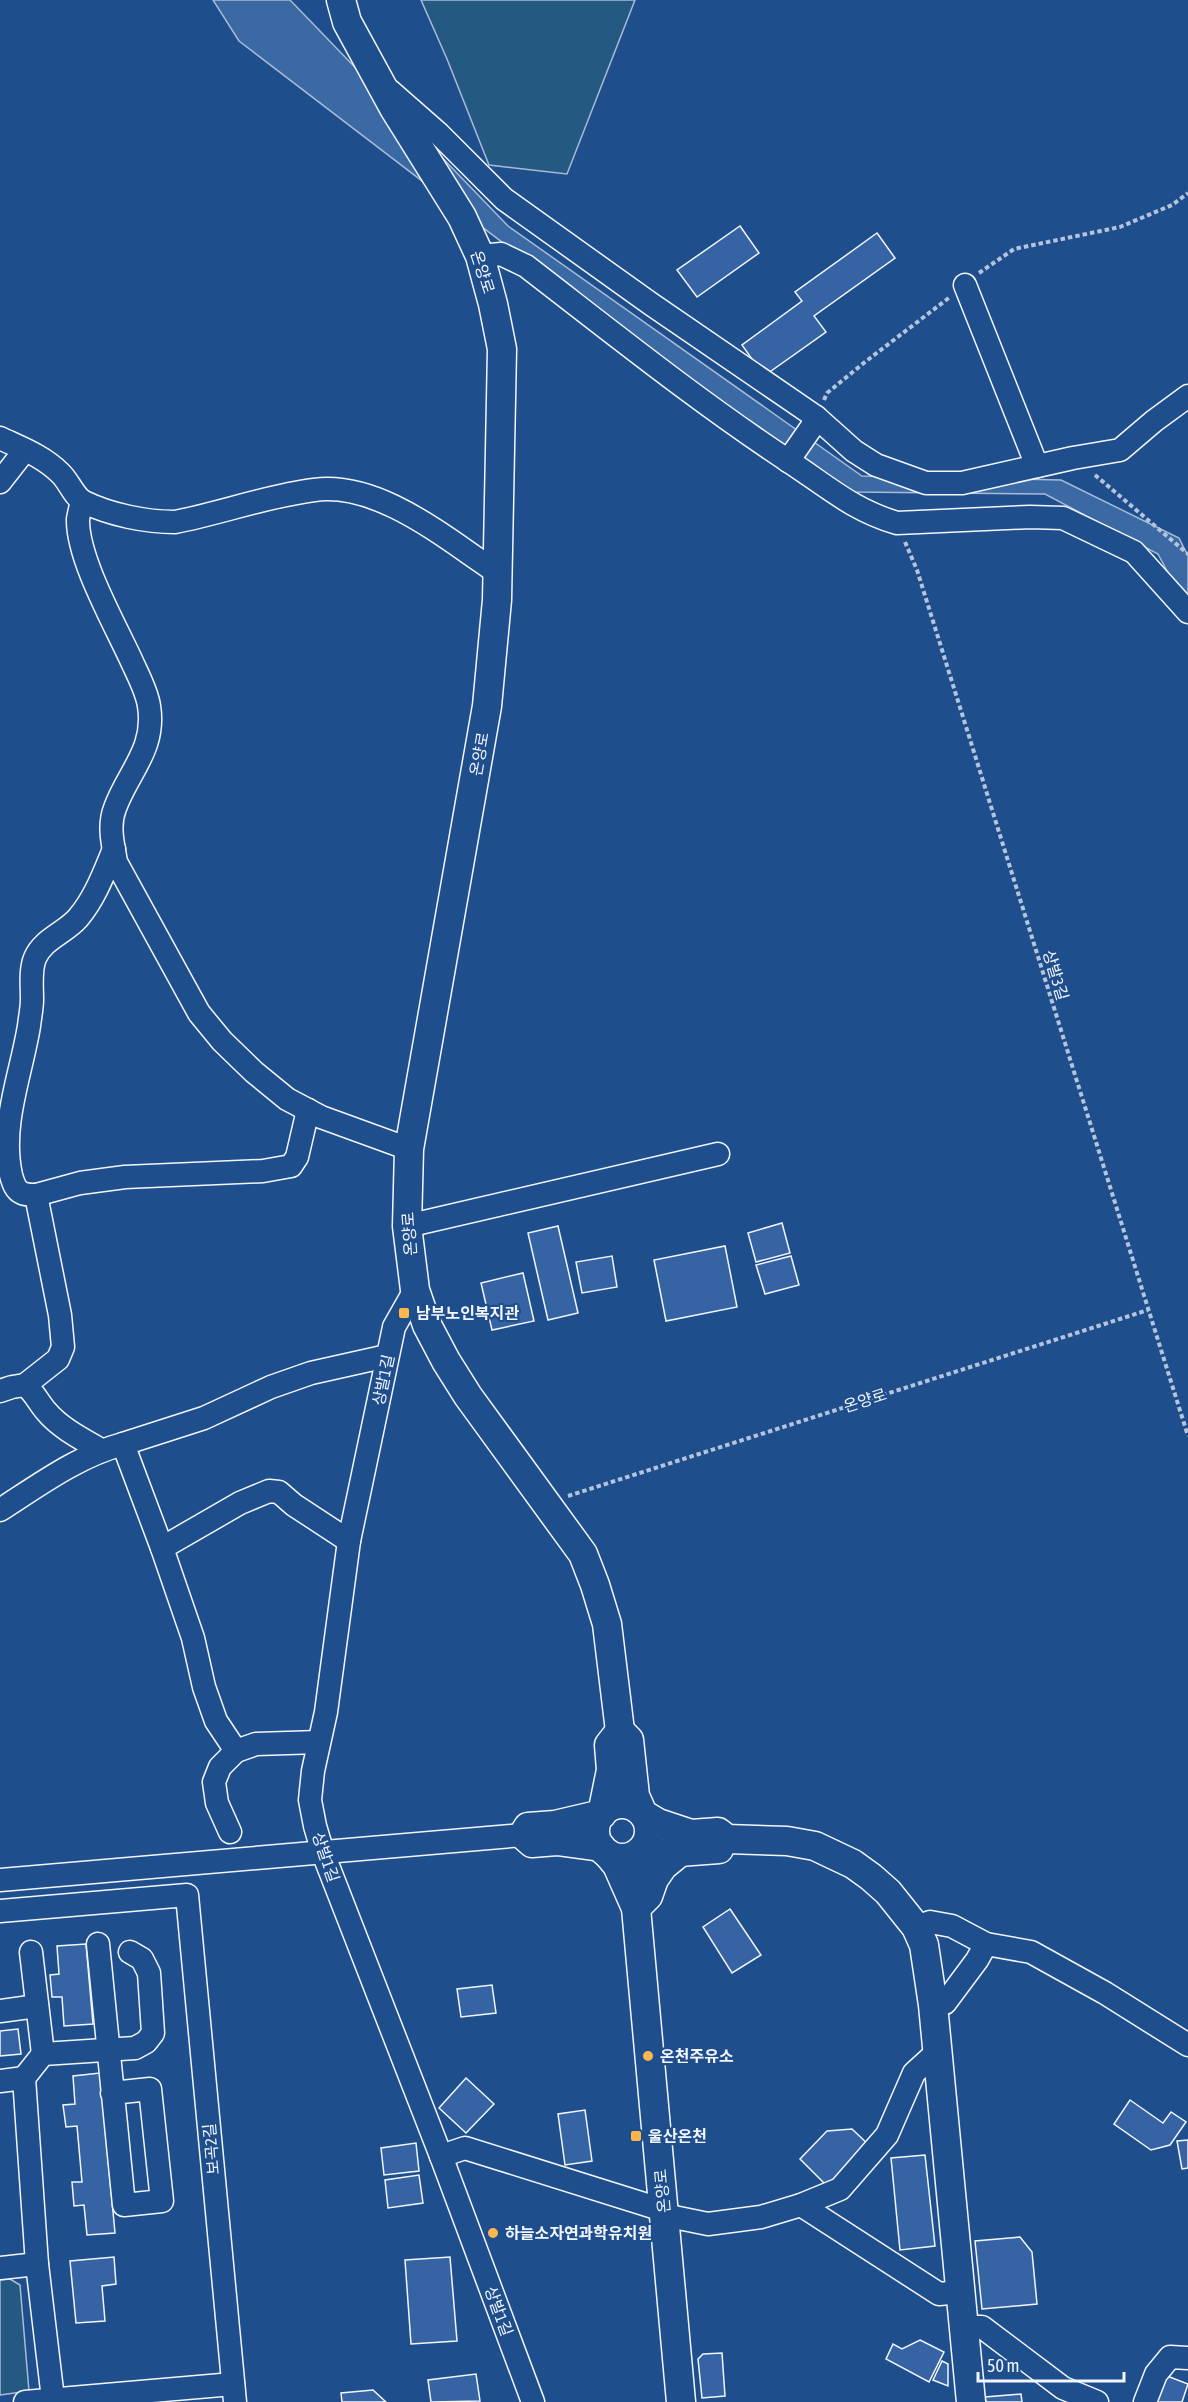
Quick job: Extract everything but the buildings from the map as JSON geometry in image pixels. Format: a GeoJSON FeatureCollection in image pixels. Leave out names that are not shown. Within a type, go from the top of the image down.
{"type":"FeatureCollection","features":[{"type":"Feature","properties":{"kind":"main road","name":"온양로"},"geometry":{"type":"LineString","coordinates":[[341,0],[347,22],[380,82],[462,217],[480,256],[502,349],[498,573],[487,706],[409,1149],[407,1226],[415,1290],[427,1325],[468,1396],[583,1554],[607,1624],[620,1731]]}},
{"type":"Feature","properties":{"kind":"main road"},"geometry":{"type":"LineString","coordinates":[[620,1731],[629,1740],[635,1796],[649,1830],[648,1839],[639,1852],[640,1893],[636,1908],[617,1865],[604,1850],[595,1831],[602,1814],[612,1770],[609,1744],[620,1731]]}},
{"type":"Feature","properties":{"kind":"main road"},"geometry":{"type":"LineString","coordinates":[[728,1839],[722,1849],[652,1854],[639,1852],[623,1858],[604,1850],[557,1841],[531,1842],[523,1835],[528,1827],[555,1825],[602,1814],[618,1804],[627,1805],[657,1823],[691,1834],[718,1832],[728,1839],[787,1841],[815,1846],[872,1877],[888,1892],[916,1927],[924,1945],[933,2005],[971,2402]]}},
{"type":"Feature","properties":{"kind":"main road"},"geometry":{"type":"LineString","coordinates":[[636,1908],[648,1896],[663,1866],[679,1853]]}},
{"type":"Feature","properties":{"kind":"main road","name":"온양로"},"geometry":{"type":"LineString","coordinates":[[636,1908],[681,2402]]}},
{"type":"Feature","properties":{"kind":"street"},"geometry":{"type":"LineString","coordinates":[[380,82],[439,134],[504,198],[814,423],[876,465],[926,483],[962,483],[1120,450],[1188,396]]}},
{"type":"Feature","properties":{"kind":"street"},"geometry":{"type":"LineString","coordinates":[[480,256],[501,254],[526,266],[720,415],[791,457],[848,503],[878,517],[897,522],[1063,518],[1134,552],[1188,612]]}},
{"type":"Feature","properties":{"kind":"street"},"geometry":{"type":"LineString","coordinates":[[965,285],[1037,466]]}},
{"type":"Feature","properties":{"kind":"street"},"geometry":{"type":"LineString","coordinates":[[791,457],[814,423]]}},
{"type":"Feature","properties":{"kind":"street"},"geometry":{"type":"LineString","coordinates":[[0,438],[38,456],[61,474],[82,501],[136,518],[156,522],[175,522],[315,490],[341,490],[364,495],[396,507],[498,573]]}},
{"type":"Feature","properties":{"kind":"street"},"geometry":{"type":"LineString","coordinates":[[0,482],[26,450]]}},
{"type":"Feature","properties":{"kind":"street"},"geometry":{"type":"LineString","coordinates":[[82,501],[78,518],[87,560],[140,678],[149,706],[150,731],[141,760],[114,810],[110,835],[117,862],[199,1013],[222,1041],[254,1072],[287,1098],[321,1117],[409,1149]]}},
{"type":"Feature","properties":{"kind":"street"},"geometry":{"type":"LineString","coordinates":[[114,849],[91,902],[76,920],[42,945],[34,958],[28,1026],[13,1089],[6,1144],[8,1167],[14,1185],[21,1193],[36,1195],[80,1183],[125,1177],[263,1171],[291,1167],[297,1157],[308,1110]]}},
{"type":"Feature","properties":{"kind":"street"},"geometry":{"type":"LineString","coordinates":[[407,1226],[718,1154]]}},
{"type":"Feature","properties":{"kind":"street"},"geometry":{"type":"LineString","coordinates":[[0,1391],[26,1385],[58,1359],[63,1347],[60,1315],[36,1195]]}},
{"type":"Feature","properties":{"kind":"street","name":"상발1길"},"geometry":{"type":"LineString","coordinates":[[415,1290],[394,1327],[387,1356],[349,1541],[326,1712],[310,1800],[323,1853],[441,2156],[533,2402]]}},
{"type":"Feature","properties":{"kind":"street"},"geometry":{"type":"LineString","coordinates":[[0,1510],[100,1450],[204,1418],[271,1387],[311,1374],[387,1356]]}},
{"type":"Feature","properties":{"kind":"street"},"geometry":{"type":"LineString","coordinates":[[26,1385],[34,1392],[45,1411],[60,1424],[100,1450]]}},
{"type":"Feature","properties":{"kind":"street"},"geometry":{"type":"LineString","coordinates":[[123,1444],[193,1638],[204,1686],[216,1721],[236,1751]]}},
{"type":"Feature","properties":{"kind":"street"},"geometry":{"type":"LineString","coordinates":[[162,1548],[240,1503],[269,1491],[279,1492],[294,1505],[349,1541]]}},
{"type":"Feature","properties":{"kind":"street"},"geometry":{"type":"LineString","coordinates":[[230,1832],[217,1803],[214,1782],[220,1767],[236,1751],[256,1744],[319,1742]]}},
{"type":"Feature","properties":{"kind":"street"},"geometry":{"type":"LineString","coordinates":[[0,1880],[523,1835]]}},
{"type":"Feature","properties":{"kind":"street","name":"보곡2길"},"geometry":{"type":"LineString","coordinates":[[0,1911],[187,1895],[234,2393]]}},
{"type":"Feature","properties":{"kind":"street"},"geometry":{"type":"LineString","coordinates":[[916,1927],[930,1922],[952,1926],[986,1944],[1031,1952],[1105,1993],[1188,2045]]}},
{"type":"Feature","properties":{"kind":"street"},"geometry":{"type":"LineString","coordinates":[[98,1944],[112,2093],[124,2205],[162,2201],[150,2089],[112,2093]]}},
{"type":"Feature","properties":{"kind":"street"},"geometry":{"type":"LineString","coordinates":[[933,2005],[945,2003],[986,1944]]}},
{"type":"Feature","properties":{"kind":"street"},"geometry":{"type":"LineString","coordinates":[[0,2081],[24,2078],[43,2055],[31,1952]]}},
{"type":"Feature","properties":{"kind":"street"},"geometry":{"type":"LineString","coordinates":[[43,2055],[135,2048],[146,2042],[153,2032],[149,1973],[142,1959],[130,1952]]}},
{"type":"Feature","properties":{"kind":"street"},"geometry":{"type":"LineString","coordinates":[[0,2011],[38,2006]]}},
{"type":"Feature","properties":{"kind":"street"},"geometry":{"type":"LineString","coordinates":[[441,2156],[465,2148],[708,2224],[761,2217],[801,2205],[840,2189],[887,2135],[914,2073],[937,2052]]}},
{"type":"Feature","properties":{"kind":"street"},"geometry":{"type":"LineString","coordinates":[[24,2078],[37,2264],[53,2399]]}},
{"type":"Feature","properties":{"kind":"street"},"geometry":{"type":"LineString","coordinates":[[801,2205],[939,2294],[960,2292]]}},
{"type":"Feature","properties":{"kind":"street"},"geometry":{"type":"LineString","coordinates":[[0,2268],[37,2264]]}},
{"type":"Feature","properties":{"kind":"street"},"geometry":{"type":"LineString","coordinates":[[963,2327],[982,2327],[1063,2388],[1097,2402]]}},
{"type":"Feature","properties":{"kind":"street"},"geometry":{"type":"LineString","coordinates":[[1144,2402],[1156,2374],[1170,2357],[1188,2358]]}},
{"type":"Feature","properties":{"kind":"street"},"geometry":{"type":"LineString","coordinates":[[25,2402],[234,2393]]}},
{"type":"Feature","properties":{"kind":"path"},"geometry":{"type":"LineString","coordinates":[[1073,458],[1188,554]]}},
{"type":"Feature","properties":{"kind":"path","name":"상발3길"},"geometry":{"type":"LineString","coordinates":[[897,522],[920,582],[1188,1436]]}},
{"type":"Feature","properties":{"kind":"path","name":"온양로"},"geometry":{"type":"LineString","coordinates":[[547,1503],[1148,1310]]}},
{"type":"Feature","properties":{"kind":"shaded area"},"geometry":{"type":"Polygon","coordinates":[[[213,0],[290,0],[508,226],[862,476],[1061,480],[1179,538],[1188,556],[1188,610],[1158,554],[1045,494],[854,492],[753,434],[239,41],[213,0]]]}},
{"type":"Feature","properties":{"kind":"shaded area"},"geometry":{"type":"Polygon","coordinates":[[[421,0],[635,0],[567,174],[489,165],[421,0]]]}},
{"type":"Feature","properties":{"kind":"shaded area"},"geometry":{"type":"Polygon","coordinates":[[[10,2279],[20,2285],[29,2391],[0,2395],[0,2280],[10,2279]]]}},
{"type":"Feature","properties":{"kind":"place","name":"남부노인복지관"},"geometry":{"type":"Point","coordinates":[404,1313]}},
{"type":"Feature","properties":{"kind":"place","name":"온천주유소"},"geometry":{"type":"Point","coordinates":[648,2056]}},
{"type":"Feature","properties":{"kind":"place","name":"울산온천"},"geometry":{"type":"Point","coordinates":[636,2136]}},
{"type":"Feature","properties":{"kind":"place","name":"하늘소자연과학유치원"},"geometry":{"type":"Point","coordinates":[493,2233]}}]}
